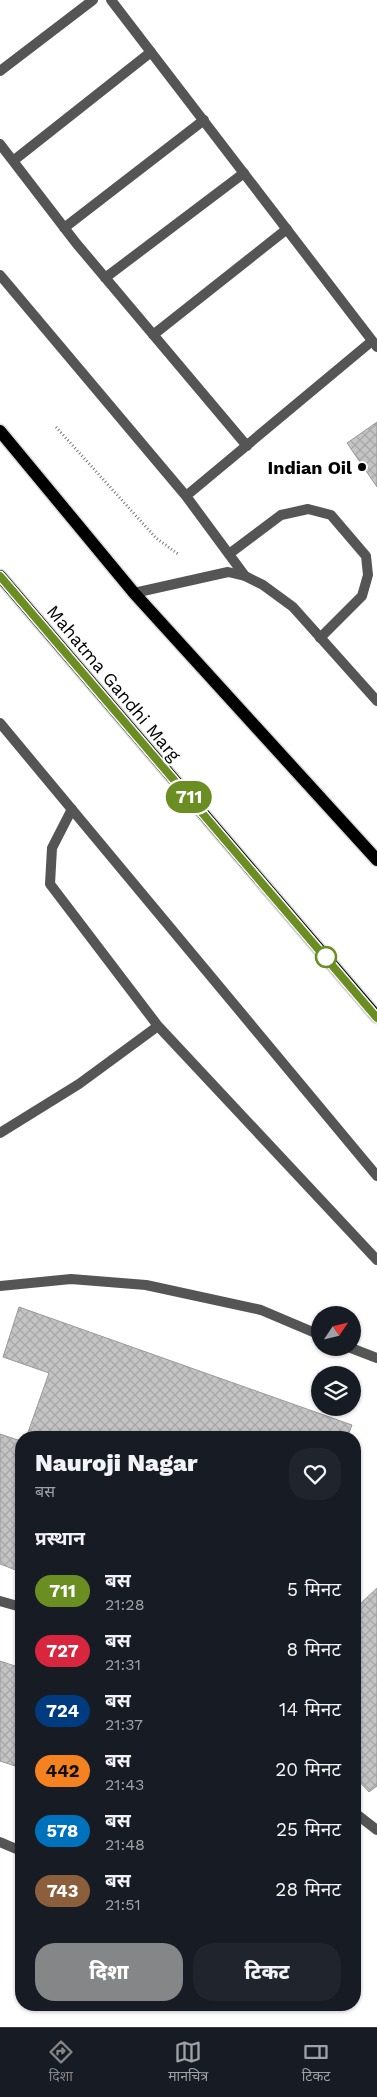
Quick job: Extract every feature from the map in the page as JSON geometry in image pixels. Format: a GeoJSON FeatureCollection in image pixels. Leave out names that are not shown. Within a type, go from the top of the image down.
{"type":"FeatureCollection","features":[{"type":"Feature","properties":{"kind":"main road"},"geometry":{"type":"LineString","coordinates":[[0,431],[134,593],[377,860]]}},
{"type":"Feature","properties":{"kind":"main road","name":"Mahatma Gandhi Marg"},"geometry":{"type":"LineString","coordinates":[[0,576],[377,1018]]}},
{"type":"Feature","properties":{"kind":"street"},"geometry":{"type":"LineString","coordinates":[[0,71],[93,0]]}},
{"type":"Feature","properties":{"kind":"street"},"geometry":{"type":"LineString","coordinates":[[111,0],[375,343],[186,496]]}},
{"type":"Feature","properties":{"kind":"street"},"geometry":{"type":"LineString","coordinates":[[13,161],[151,52]]}},
{"type":"Feature","properties":{"kind":"street"},"geometry":{"type":"LineString","coordinates":[[64,228],[204,120]]}},
{"type":"Feature","properties":{"kind":"street"},"geometry":{"type":"LineString","coordinates":[[0,144],[64,228],[246,446]]}},
{"type":"Feature","properties":{"kind":"street"},"geometry":{"type":"LineString","coordinates":[[106,278],[244,173]]}},
{"type":"Feature","properties":{"kind":"street"},"geometry":{"type":"LineString","coordinates":[[153,335],[287,228]]}},
{"type":"Feature","properties":{"kind":"street"},"geometry":{"type":"LineString","coordinates":[[0,274],[186,496],[245,576]]}},
{"type":"Feature","properties":{"kind":"street"},"geometry":{"type":"LineString","coordinates":[[229,554],[281,515],[308,509],[331,515],[366,556],[368,575],[362,596],[320,638]]}},
{"type":"Feature","properties":{"kind":"street"},"geometry":{"type":"LineString","coordinates":[[134,593],[228,572],[245,576],[263,585],[292,607],[377,701]]}},
{"type":"Feature","properties":{"kind":"street"},"geometry":{"type":"LineString","coordinates":[[2,729],[72,810],[377,1176]]}},
{"type":"Feature","properties":{"kind":"street"},"geometry":{"type":"LineString","coordinates":[[72,810],[52,848],[50,884],[158,1026],[377,1260]]}},
{"type":"Feature","properties":{"kind":"street"},"geometry":{"type":"LineString","coordinates":[[0,1133],[78,1084],[158,1026]]}},
{"type":"Feature","properties":{"kind":"street"},"geometry":{"type":"LineString","coordinates":[[0,1286],[71,1279],[146,1285],[261,1310],[311,1331]]}},
{"type":"Feature","properties":{"kind":"street"},"geometry":{"type":"LineString","coordinates":[[361,1352],[377,1358]]}},
{"type":"Feature","properties":{"kind":"street"},"geometry":{"type":"LineString","coordinates":[[0,1601],[15,1605]]}},
{"type":"Feature","properties":{"kind":"street"},"geometry":{"type":"LineString","coordinates":[[361,1818],[377,1830]]}},
{"type":"Feature","properties":{"kind":"street"},"geometry":{"type":"LineString","coordinates":[[0,1842],[15,1848]]}},
{"type":"Feature","properties":{"kind":"path"},"geometry":{"type":"LineString","coordinates":[[56,427],[156,538],[208,577]]}},
{"type":"Feature","properties":{"kind":"building"},"geometry":{"type":"Polygon","coordinates":[[[377,422],[377,487],[347,443],[377,422]]]}},
{"type":"Feature","properties":{"kind":"building"},"geometry":{"type":"Polygon","coordinates":[[[19,1307],[311,1410],[311,1416],[327,1416],[352,1425],[350,1431],[28,1431],[49,1373],[3,1357],[19,1307]]]}},
{"type":"Feature","properties":{"kind":"building"},"geometry":{"type":"Polygon","coordinates":[[[0,1434],[15,1439],[15,1570],[0,1564],[0,1434]]]}},
{"type":"Feature","properties":{"kind":"building"},"geometry":{"type":"Polygon","coordinates":[[[377,1588],[377,1786],[369,1792],[361,1783],[361,1603],[377,1588]]]}},
{"type":"Feature","properties":{"kind":"building"},"geometry":{"type":"Polygon","coordinates":[[[0,1661],[15,1666],[15,1766],[0,1761],[0,1661]]]}},
{"type":"Feature","properties":{"kind":"bus line","name":"711"},"geometry":{"type":"LineString","coordinates":[[0,576],[377,1018]]}},
{"type":"Feature","properties":{"kind":"place","name":"Indian Oil"},"geometry":{"type":"Point","coordinates":[362,467]}}]}
